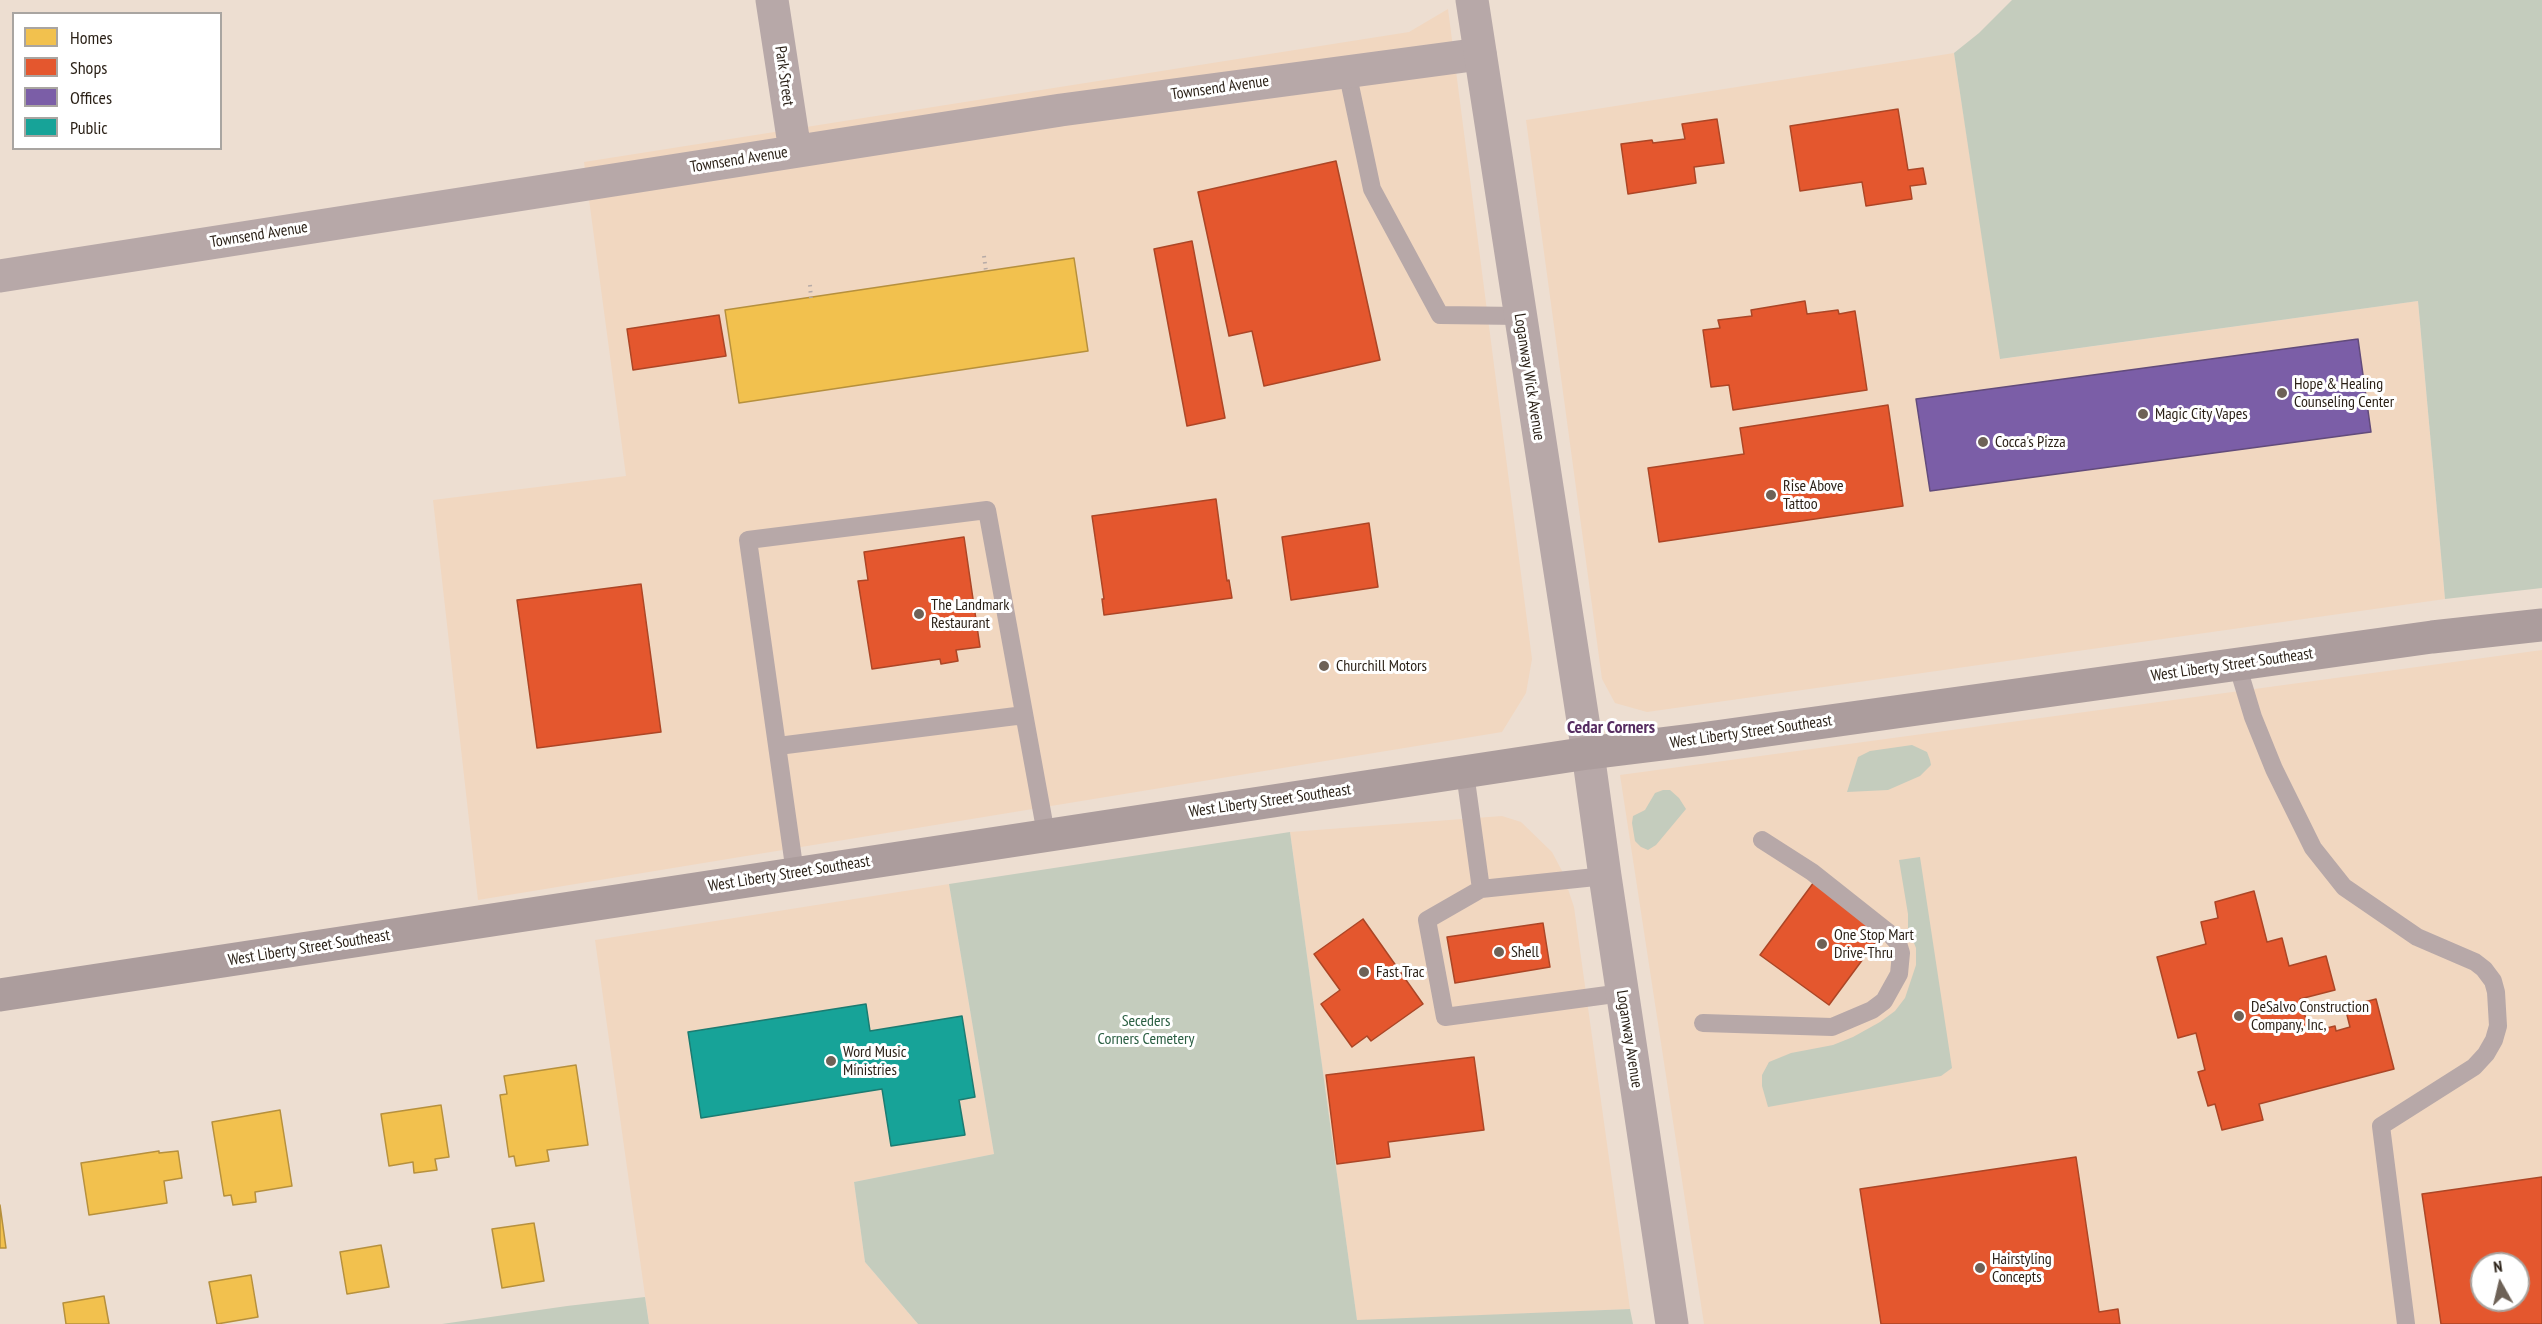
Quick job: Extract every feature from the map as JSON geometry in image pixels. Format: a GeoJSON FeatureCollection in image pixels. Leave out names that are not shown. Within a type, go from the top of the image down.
{"type":"FeatureCollection","features":[{"type":"Feature","properties":{"kind":"main road","name":"West Liberty Street Southeast"},"geometry":{"type":"LineString","coordinates":[[0,995],[1588,753],[1714,738],[2432,637],[2542,625]]}},
{"type":"Feature","properties":{"kind":"street","name":"Park Street"},"geometry":{"type":"LineString","coordinates":[[772,0],[795,151]]}},
{"type":"Feature","properties":{"kind":"street","name":"Loganway Wick Avenue"},"geometry":{"type":"LineString","coordinates":[[1472,0],[1588,753]]}},
{"type":"Feature","properties":{"kind":"street","name":"Townsend Avenue"},"geometry":{"type":"LineString","coordinates":[[0,276],[1061,110],[1480,54]]}},
{"type":"Feature","properties":{"kind":"street","name":"Loganway Avenue"},"geometry":{"type":"LineString","coordinates":[[1588,753],[1672,1324]]}},
{"type":"Feature","properties":{"kind":"lane"},"geometry":{"type":"LineString","coordinates":[[1347,71],[1372,189],[1440,315],[1520,316]]}},
{"type":"Feature","properties":{"kind":"lane"},"geometry":{"type":"LineString","coordinates":[[795,873],[748,540],[987,510],[1046,834]]}},
{"type":"Feature","properties":{"kind":"lane"},"geometry":{"type":"LineString","coordinates":[[2237,664],[2253,717],[2274,769],[2313,848],[2344,887],[2417,937],[2475,962],[2493,981],[2496,992],[2498,1026],[2494,1040],[2486,1054],[2474,1067],[2381,1126],[2406,1324]]}},
{"type":"Feature","properties":{"kind":"lane"},"geometry":{"type":"LineString","coordinates":[[778,746],[1024,715]]}},
{"type":"Feature","properties":{"kind":"lane"},"geometry":{"type":"LineString","coordinates":[[1465,773],[1481,889]]}},
{"type":"Feature","properties":{"kind":"lane"},"geometry":{"type":"LineString","coordinates":[[1703,1023],[1832,1027],[1872,1010],[1884,1001],[1899,974],[1901,953],[1898,944],[1889,933],[1812,872],[1762,840]]}},
{"type":"Feature","properties":{"kind":"lane"},"geometry":{"type":"LineString","coordinates":[[1605,876],[1481,889],[1427,920],[1445,1017],[1622,993]]}},
{"type":"Feature","properties":{"kind":"path"},"geometry":{"type":"LineString","coordinates":[[984,256],[986,271]]}},
{"type":"Feature","properties":{"kind":"path"},"geometry":{"type":"LineString","coordinates":[[810,285],[811,298]]}},
{"type":"Feature","properties":{"kind":"shaded area"},"geometry":{"type":"Polygon","coordinates":[[[1448,9],[1532,659],[1526,693],[1502,732],[478,900],[433,500],[626,476],[584,162],[1409,32],[1448,9]]]}},
{"type":"Feature","properties":{"kind":"shaded area"},"geometry":{"type":"Polygon","coordinates":[[[1954,53],[2001,359],[2418,301],[2445,599],[1647,712],[1615,703],[1602,679],[1526,120],[1954,53]]]}},
{"type":"Feature","properties":{"kind":"shaded area"},"geometry":{"type":"Polygon","coordinates":[[[2542,650],[2542,1324],[1704,1324],[1620,775],[2542,650]]]}},
{"type":"Feature","properties":{"kind":"shaded area"},"geometry":{"type":"Polygon","coordinates":[[[1502,816],[1521,822],[1552,852],[1562,871],[1574,907],[1630,1309],[1357,1321],[1290,832],[1502,816]]]}},
{"type":"Feature","properties":{"kind":"shaded area"},"geometry":{"type":"Polygon","coordinates":[[[949,884],[994,1154],[854,1182],[865,1262],[918,1324],[649,1324],[595,940],[949,884]]]}},
{"type":"Feature","properties":{"kind":"green space"},"geometry":{"type":"Polygon","coordinates":[[[2012,0],[2542,0],[2542,588],[2445,599],[2418,301],[2000,359],[1954,53],[1979,33],[2012,0]]]}},
{"type":"Feature","properties":{"kind":"green space"},"geometry":{"type":"Polygon","coordinates":[[[1912,745],[1927,752],[1930,760],[1931,765],[1920,776],[1888,790],[1847,792],[1858,757],[1870,751],[1912,745]]]}},
{"type":"Feature","properties":{"kind":"green space"},"geometry":{"type":"Polygon","coordinates":[[[1670,790],[1686,809],[1656,845],[1648,850],[1635,841],[1633,816],[1645,810],[1655,793],[1670,790]]]}},
{"type":"Feature","properties":{"kind":"green space","name":"Seceders Corners Cemetery"},"geometry":{"type":"Polygon","coordinates":[[[1290,832],[1357,1320],[1630,1309],[1633,1324],[918,1324],[865,1262],[854,1182],[994,1154],[949,884],[1290,832]]]}},
{"type":"Feature","properties":{"kind":"green space"},"geometry":{"type":"Polygon","coordinates":[[[1920,857],[1952,1068],[1941,1076],[1768,1107],[1762,1086],[1762,1075],[1769,1062],[1791,1053],[1833,1045],[1853,1037],[1895,1011],[1905,998],[1916,965],[1916,948],[1908,928],[1908,914],[1899,860],[1920,857]]]}},
{"type":"Feature","properties":{"kind":"green space"},"geometry":{"type":"Polygon","coordinates":[[[645,1297],[649,1324],[442,1324],[567,1306],[645,1297]]]}},
{"type":"Feature","properties":{"kind":"building: Homes"},"geometry":{"type":"Polygon","coordinates":[[[1074,258],[1088,351],[739,403],[725,310],[1074,258]]]}},
{"type":"Feature","properties":{"kind":"building: Homes"},"geometry":{"type":"Polygon","coordinates":[[[576,1065],[588,1145],[547,1150],[549,1161],[516,1166],[514,1156],[509,1157],[500,1095],[507,1094],[504,1076],[576,1065]]]}},
{"type":"Feature","properties":{"kind":"building: Homes"},"geometry":{"type":"Polygon","coordinates":[[[441,1105],[449,1157],[435,1159],[437,1170],[414,1173],[413,1162],[389,1166],[381,1114],[441,1105]]]}},
{"type":"Feature","properties":{"kind":"building: Homes"},"geometry":{"type":"Polygon","coordinates":[[[280,1110],[292,1186],[255,1192],[256,1202],[233,1205],[231,1195],[224,1196],[212,1122],[280,1110]]]}},
{"type":"Feature","properties":{"kind":"building: Homes"},"geometry":{"type":"Polygon","coordinates":[[[159,1151],[159,1153],[178,1151],[182,1178],[164,1181],[167,1203],[89,1215],[81,1163],[159,1151]]]}},
{"type":"Feature","properties":{"kind":"building: Homes"},"geometry":{"type":"Polygon","coordinates":[[[0,1205],[6,1248],[0,1248],[0,1205]]]}},
{"type":"Feature","properties":{"kind":"building: Homes"},"geometry":{"type":"Polygon","coordinates":[[[534,1223],[544,1281],[502,1288],[492,1229],[534,1223]]]}},
{"type":"Feature","properties":{"kind":"building: Homes"},"geometry":{"type":"Polygon","coordinates":[[[381,1245],[389,1287],[347,1294],[340,1252],[381,1245]]]}},
{"type":"Feature","properties":{"kind":"building: Homes"},"geometry":{"type":"Polygon","coordinates":[[[251,1275],[258,1317],[217,1324],[209,1282],[251,1275]]]}},
{"type":"Feature","properties":{"kind":"building: Homes"},"geometry":{"type":"Polygon","coordinates":[[[104,1296],[109,1324],[66,1324],[63,1303],[104,1296]]]}},
{"type":"Feature","properties":{"kind":"building: Shops"},"geometry":{"type":"Polygon","coordinates":[[[1898,109],[1908,170],[1923,168],[1926,184],[1910,186],[1912,199],[1866,206],[1862,182],[1800,191],[1790,126],[1898,109]]]}},
{"type":"Feature","properties":{"kind":"building: Shops"},"geometry":{"type":"Polygon","coordinates":[[[1717,119],[1724,163],[1694,167],[1696,183],[1628,194],[1621,144],[1685,139],[1682,124],[1717,119]]]}},
{"type":"Feature","properties":{"kind":"building: Shops"},"geometry":{"type":"Polygon","coordinates":[[[1336,161],[1380,360],[1264,386],[1252,331],[1229,336],[1198,192],[1336,161]]]}},
{"type":"Feature","properties":{"kind":"building: Shops"},"geometry":{"type":"Polygon","coordinates":[[[1192,241],[1225,418],[1187,426],[1154,249],[1192,241]]]}},
{"type":"Feature","properties":{"kind":"building: Shops"},"geometry":{"type":"Polygon","coordinates":[[[1805,301],[1807,314],[1838,310],[1839,314],[1855,311],[1867,390],[1733,410],[1729,385],[1711,387],[1703,330],[1720,328],[1718,320],[1752,316],[1751,310],[1805,301]]]}},
{"type":"Feature","properties":{"kind":"building: Shops"},"geometry":{"type":"Polygon","coordinates":[[[719,315],[726,356],[633,370],[627,329],[719,315]]]}},
{"type":"Feature","properties":{"kind":"building: Shops"},"geometry":{"type":"Polygon","coordinates":[[[1888,405],[1903,506],[1659,542],[1648,468],[1744,454],[1740,428],[1888,405]]]}},
{"type":"Feature","properties":{"kind":"building: Shops"},"geometry":{"type":"Polygon","coordinates":[[[1216,499],[1227,581],[1229,580],[1232,598],[1104,615],[1102,599],[1104,599],[1092,516],[1216,499]]]}},
{"type":"Feature","properties":{"kind":"building: Shops"},"geometry":{"type":"Polygon","coordinates":[[[1369,523],[1378,587],[1291,600],[1282,537],[1369,523]]]}},
{"type":"Feature","properties":{"kind":"building: Shops","name":"The Landmark Restaurant"},"geometry":{"type":"Polygon","coordinates":[[[964,537],[980,647],[956,650],[958,661],[941,664],[940,659],[872,669],[858,581],[868,580],[864,552],[964,537]]]}},
{"type":"Feature","properties":{"kind":"building: Shops"},"geometry":{"type":"Polygon","coordinates":[[[641,584],[661,732],[537,748],[517,600],[641,584]]]}},
{"type":"Feature","properties":{"kind":"building: Shops","name":"One Stop Mart Drive-Thru"},"geometry":{"type":"Polygon","coordinates":[[[1814,882],[1883,932],[1829,1005],[1760,955],[1814,882]]]}},
{"type":"Feature","properties":{"kind":"building: Shops","name":"DeSalvo Construction Company, Inc,"},"geometry":{"type":"Polygon","coordinates":[[[2254,891],[2267,942],[2282,938],[2289,966],[2326,956],[2335,990],[2300,999],[2310,1032],[2335,1026],[2336,1031],[2350,1027],[2345,1007],[2376,999],[2394,1069],[2259,1104],[2263,1120],[2222,1130],[2215,1104],[2208,1106],[2198,1072],[2205,1070],[2196,1033],[2178,1038],[2157,957],[2206,944],[2201,922],[2218,918],[2215,902],[2254,891]]]}},
{"type":"Feature","properties":{"kind":"building: Shops","name":"Fast Trac"},"geometry":{"type":"Polygon","coordinates":[[[1363,919],[1423,1004],[1371,1041],[1367,1036],[1352,1047],[1321,1004],[1340,990],[1314,954],[1363,919]]]}},
{"type":"Feature","properties":{"kind":"building: Shops","name":"Shell"},"geometry":{"type":"Polygon","coordinates":[[[1543,923],[1550,967],[1455,983],[1447,937],[1543,923]]]}},
{"type":"Feature","properties":{"kind":"building: Shops"},"geometry":{"type":"Polygon","coordinates":[[[1474,1057],[1484,1130],[1388,1142],[1390,1157],[1337,1164],[1326,1075],[1474,1057]]]}},
{"type":"Feature","properties":{"kind":"building: Shops"},"geometry":{"type":"Polygon","coordinates":[[[2076,1157],[2099,1312],[2118,1309],[2120,1324],[1881,1324],[1860,1189],[2076,1157]]]}},
{"type":"Feature","properties":{"kind":"building: Shops"},"geometry":{"type":"Polygon","coordinates":[[[2542,1177],[2542,1324],[2441,1324],[2422,1194],[2542,1177]]]}},
{"type":"Feature","properties":{"kind":"building: Offices"},"geometry":{"type":"Polygon","coordinates":[[[2358,339],[2371,432],[1930,491],[1916,399],[2358,339]]]}},
{"type":"Feature","properties":{"kind":"building: Public","name":"Word Music Ministries"},"geometry":{"type":"Polygon","coordinates":[[[866,1004],[870,1031],[962,1016],[975,1097],[959,1100],[965,1135],[891,1146],[882,1089],[701,1118],[688,1032],[866,1004]]]}},
{"type":"Feature","properties":{"kind":"place","name":"Hope & Healing Counseling Center"},"geometry":{"type":"Point","coordinates":[2282,393]}},
{"type":"Feature","properties":{"kind":"place","name":"Magic City Vapes"},"geometry":{"type":"Point","coordinates":[2143,414]}},
{"type":"Feature","properties":{"kind":"place","name":"Cocca's Pizza"},"geometry":{"type":"Point","coordinates":[1983,442]}},
{"type":"Feature","properties":{"kind":"place","name":"Rise Above Tattoo"},"geometry":{"type":"Point","coordinates":[1771,495]}},
{"type":"Feature","properties":{"kind":"place","name":"The Landmark Restaurant"},"geometry":{"type":"Point","coordinates":[919,614]}},
{"type":"Feature","properties":{"kind":"place","name":"Churchill Motors"},"geometry":{"type":"Point","coordinates":[1324,666]}},
{"type":"Feature","properties":{"kind":"place","name":"One Stop Mart Drive-Thru"},"geometry":{"type":"Point","coordinates":[1822,944]}},
{"type":"Feature","properties":{"kind":"place","name":"Shell"},"geometry":{"type":"Point","coordinates":[1499,952]}},
{"type":"Feature","properties":{"kind":"place","name":"Fast Trac"},"geometry":{"type":"Point","coordinates":[1364,972]}},
{"type":"Feature","properties":{"kind":"place","name":"DeSalvo Construction Company, Inc,"},"geometry":{"type":"Point","coordinates":[2239,1016]}},
{"type":"Feature","properties":{"kind":"place","name":"Word Music Ministries"},"geometry":{"type":"Point","coordinates":[831,1061]}},
{"type":"Feature","properties":{"kind":"place","name":"Hairstyling Concepts"},"geometry":{"type":"Point","coordinates":[1980,1268]}},
{"type":"Feature","properties":{"kind":"district","name":"Cedar Corners"},"geometry":{"type":"Point","coordinates":[1611,728]}}]}
